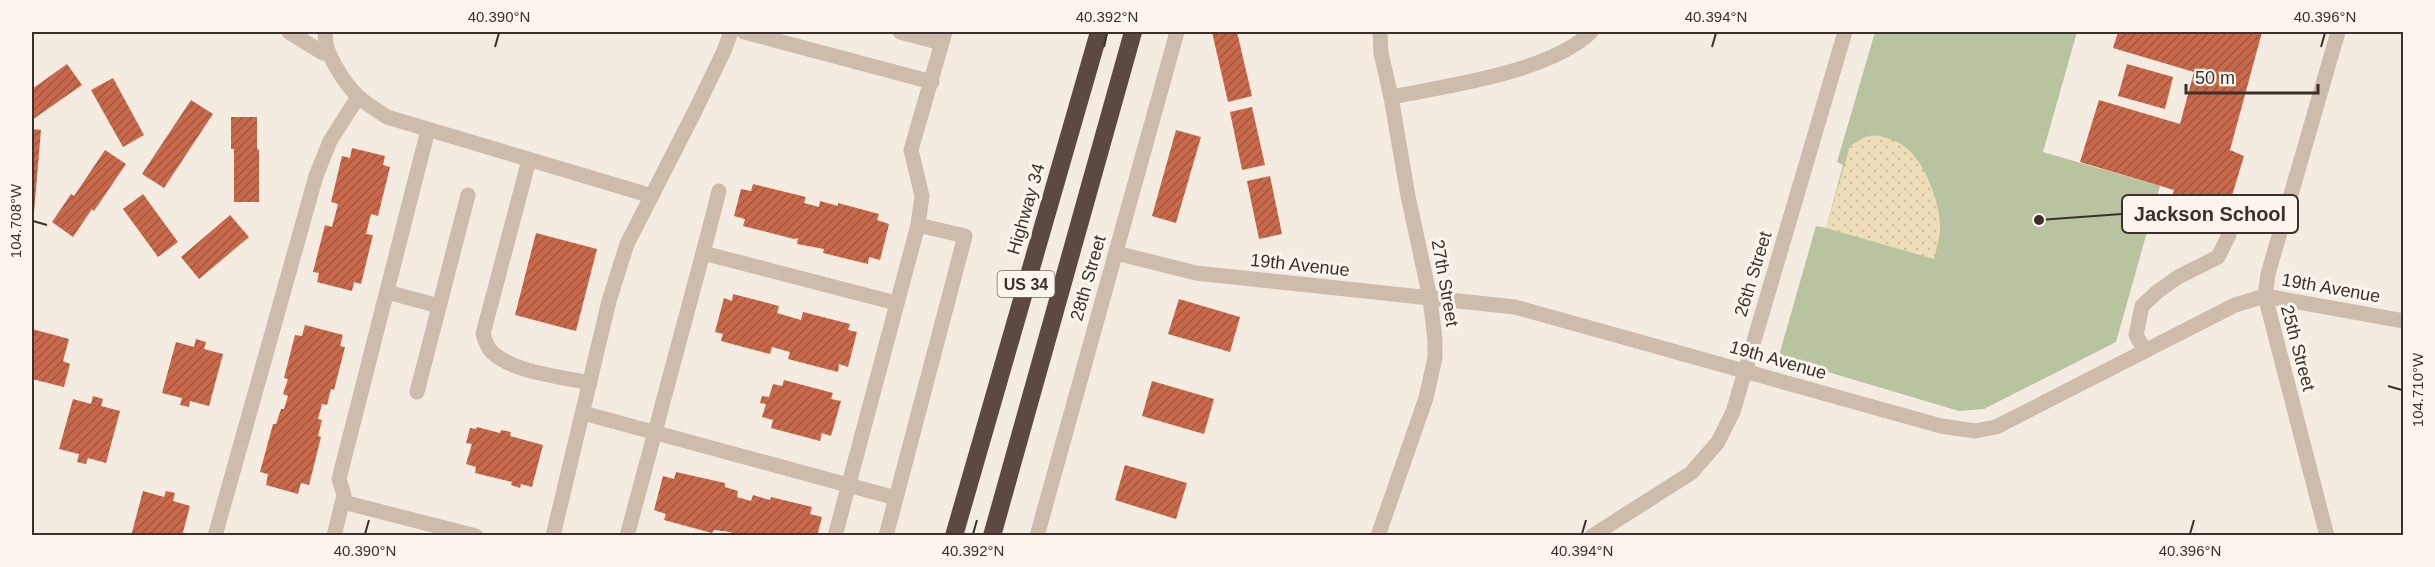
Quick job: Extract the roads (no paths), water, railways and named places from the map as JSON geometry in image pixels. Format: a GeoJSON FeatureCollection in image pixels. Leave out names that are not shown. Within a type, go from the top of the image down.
{"type":"FeatureCollection","features":[{"type":"Feature","properties":{"kind":"highway","name":"Highway 34"},"geometry":{"type":"LineString","coordinates":[[954,536],[1099,32]]}},
{"type":"Feature","properties":{"kind":"highway","name":"US 34"},"geometry":{"type":"LineString","coordinates":[[992,536],[1133,32]]}},
{"type":"Feature","properties":{"kind":"street"},"geometry":{"type":"LineString","coordinates":[[289,32],[323,53],[327,52]]}},
{"type":"Feature","properties":{"kind":"street"},"geometry":{"type":"LineString","coordinates":[[326,32],[324,38],[327,52],[358,97],[387,117],[652,196]]}},
{"type":"Feature","properties":{"kind":"street"},"geometry":{"type":"LineString","coordinates":[[553,536],[609,301],[627,244],[724,51],[731,32]]}},
{"type":"Feature","properties":{"kind":"street"},"geometry":{"type":"LineString","coordinates":[[744,32],[932,82]]}},
{"type":"Feature","properties":{"kind":"street"},"geometry":{"type":"LineString","coordinates":[[835,536],[918,225],[922,196],[911,150],[943,37],[900,32]]}},
{"type":"Feature","properties":{"kind":"street","name":"28th Street"},"geometry":{"type":"LineString","coordinates":[[1037,536],[1178,32]]}},
{"type":"Feature","properties":{"kind":"street","name":"27th Street"},"geometry":{"type":"LineString","coordinates":[[1378,536],[1426,398],[1432,374],[1435,340],[1430,298],[1381,53],[1380,32]]}},
{"type":"Feature","properties":{"kind":"street"},"geometry":{"type":"LineString","coordinates":[[1391,97],[1470,81],[1550,58],[1570,48],[1591,32]]}},
{"type":"Feature","properties":{"kind":"street","name":"26th Street"},"geometry":{"type":"LineString","coordinates":[[1592,536],[1691,473],[1726,430],[1734,412],[1744,370],[1845,32]]}},
{"type":"Feature","properties":{"kind":"street","name":"25th Street"},"geometry":{"type":"LineString","coordinates":[[2327,536],[2265,296],[2268,274],[2338,32]]}},
{"type":"Feature","properties":{"kind":"street"},"geometry":{"type":"LineString","coordinates":[[216,536],[316,176],[330,141],[358,97]]}},
{"type":"Feature","properties":{"kind":"street"},"geometry":{"type":"LineString","coordinates":[[334,536],[344,495],[339,479],[428,130]]}},
{"type":"Feature","properties":{"kind":"street"},"geometry":{"type":"LineString","coordinates":[[529,160],[483,334],[488,349],[501,360],[525,369],[590,383]]}},
{"type":"Feature","properties":{"kind":"street"},"geometry":{"type":"LineString","coordinates":[[627,536],[719,191]]}},
{"type":"Feature","properties":{"kind":"street"},"geometry":{"type":"LineString","coordinates":[[417,392],[468,195]]}},
{"type":"Feature","properties":{"kind":"street"},"geometry":{"type":"LineString","coordinates":[[886,536],[965,236],[918,225]]}},
{"type":"Feature","properties":{"kind":"street"},"geometry":{"type":"LineString","coordinates":[[2145,351],[2136,335],[2142,306],[2157,292],[2178,278],[2218,257],[2229,235]]}},
{"type":"Feature","properties":{"kind":"street"},"geometry":{"type":"LineString","coordinates":[[703,253],[897,303]]}},
{"type":"Feature","properties":{"kind":"street","name":"19th Avenue"},"geometry":{"type":"LineString","coordinates":[[1116,253],[1196,273],[1475,302],[1533,312],[1941,426],[1975,431],[1996,428],[2235,305],[2265,296],[2403,321]]}},
{"type":"Feature","properties":{"kind":"street"},"geometry":{"type":"LineString","coordinates":[[387,292],[439,306]]}},
{"type":"Feature","properties":{"kind":"street"},"geometry":{"type":"LineString","coordinates":[[583,414],[896,498]]}},
{"type":"Feature","properties":{"kind":"street"},"geometry":{"type":"LineString","coordinates":[[343,502],[476,536]]}},
{"type":"Feature","properties":{"kind":"place","name":"Jackson School"},"geometry":{"type":"Point","coordinates":[2039,220]}}]}
